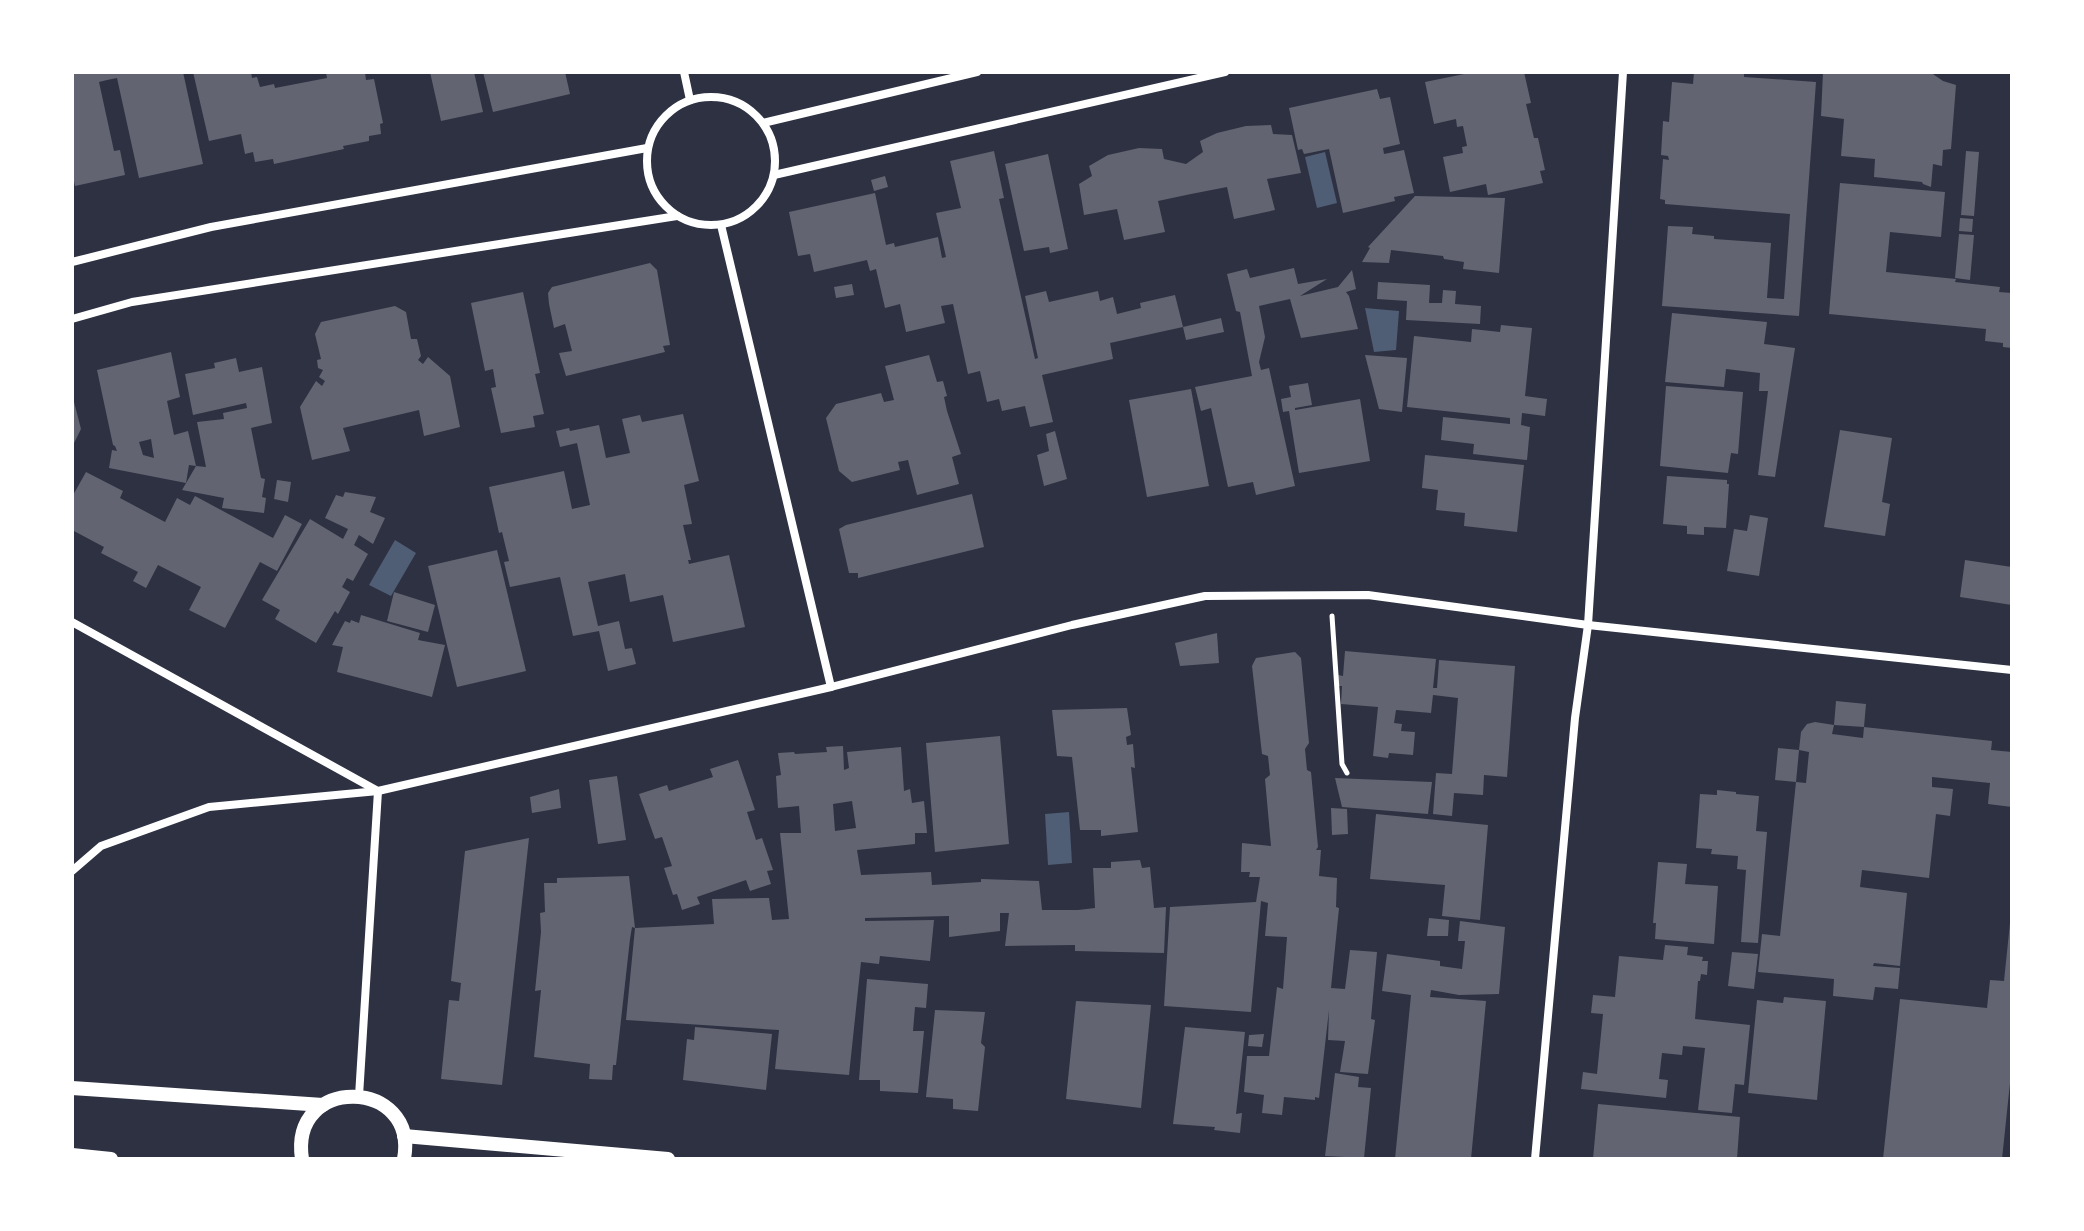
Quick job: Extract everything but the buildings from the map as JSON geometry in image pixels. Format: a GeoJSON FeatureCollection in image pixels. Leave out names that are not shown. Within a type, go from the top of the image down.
{"type":"FeatureCollection","features":[{"type":"Feature","properties":{"kind":"street"},"geometry":{"type":"LineString","coordinates":[[684,72],[690,100]]}},
{"type":"Feature","properties":{"kind":"street"},"geometry":{"type":"LineString","coordinates":[[763,123],[977,72]]}},
{"type":"Feature","properties":{"kind":"street"},"geometry":{"type":"LineString","coordinates":[[774,175],[1225,72]]}},
{"type":"Feature","properties":{"kind":"street"},"geometry":{"type":"LineString","coordinates":[[1535,1159],[1575,718],[1588,625],[1623,72]]}},
{"type":"Feature","properties":{"kind":"street"},"geometry":{"type":"LineString","coordinates":[[712,96],[734,100],[747,107],[763,123],[773,143],[774,175],[766,196],[751,212],[721,225],[699,224],[677,216],[655,195],[647,174],[647,148],[655,127],[670,110],[690,100],[712,96]]}},
{"type":"Feature","properties":{"kind":"street"},"geometry":{"type":"LineString","coordinates":[[72,262],[211,227],[647,148]]}},
{"type":"Feature","properties":{"kind":"street"},"geometry":{"type":"LineString","coordinates":[[72,319],[132,302],[677,216]]}},
{"type":"Feature","properties":{"kind":"street"},"geometry":{"type":"LineString","coordinates":[[721,225],[831,687]]}},
{"type":"Feature","properties":{"kind":"street"},"geometry":{"type":"LineString","coordinates":[[72,871],[101,846],[209,807],[378,791],[831,687],[1072,625],[1205,596],[1368,595],[1588,625],[2012,670]]}},
{"type":"Feature","properties":{"kind":"street"},"geometry":{"type":"LineString","coordinates":[[72,622],[378,791]]}},
{"type":"Feature","properties":{"kind":"street"},"geometry":{"type":"LineString","coordinates":[[359,1096],[378,791]]}},
{"type":"Feature","properties":{"kind":"street"},"geometry":{"type":"LineString","coordinates":[[72,1088],[323,1105]]}},
{"type":"Feature","properties":{"kind":"street"},"geometry":{"type":"LineString","coordinates":[[302,1159],[305,1127],[315,1111],[344,1096],[368,1097],[385,1106],[397,1119],[404,1136],[404,1159]]}},
{"type":"Feature","properties":{"kind":"street"},"geometry":{"type":"LineString","coordinates":[[404,1136],[668,1159]]}},
{"type":"Feature","properties":{"kind":"street"},"geometry":{"type":"LineString","coordinates":[[72,1155],[111,1159]]}},
{"type":"Feature","properties":{"kind":"path"},"geometry":{"type":"LineString","coordinates":[[1330,595],[1342,764],[1347,773]]}},
{"type":"Feature","properties":{"kind":"water"},"geometry":{"type":"Polygon","coordinates":[[[1325,152],[1337,203],[1317,208],[1305,157],[1325,152]]]}},
{"type":"Feature","properties":{"kind":"water"},"geometry":{"type":"Polygon","coordinates":[[[1365,308],[1399,311],[1396,350],[1374,352],[1365,308]]]}},
{"type":"Feature","properties":{"kind":"water"},"geometry":{"type":"Polygon","coordinates":[[[395,540],[416,553],[391,596],[369,585],[395,540]]]}},
{"type":"Feature","properties":{"kind":"water"},"geometry":{"type":"Polygon","coordinates":[[[1069,812],[1072,863],[1048,865],[1045,814],[1069,812]]]}}]}
